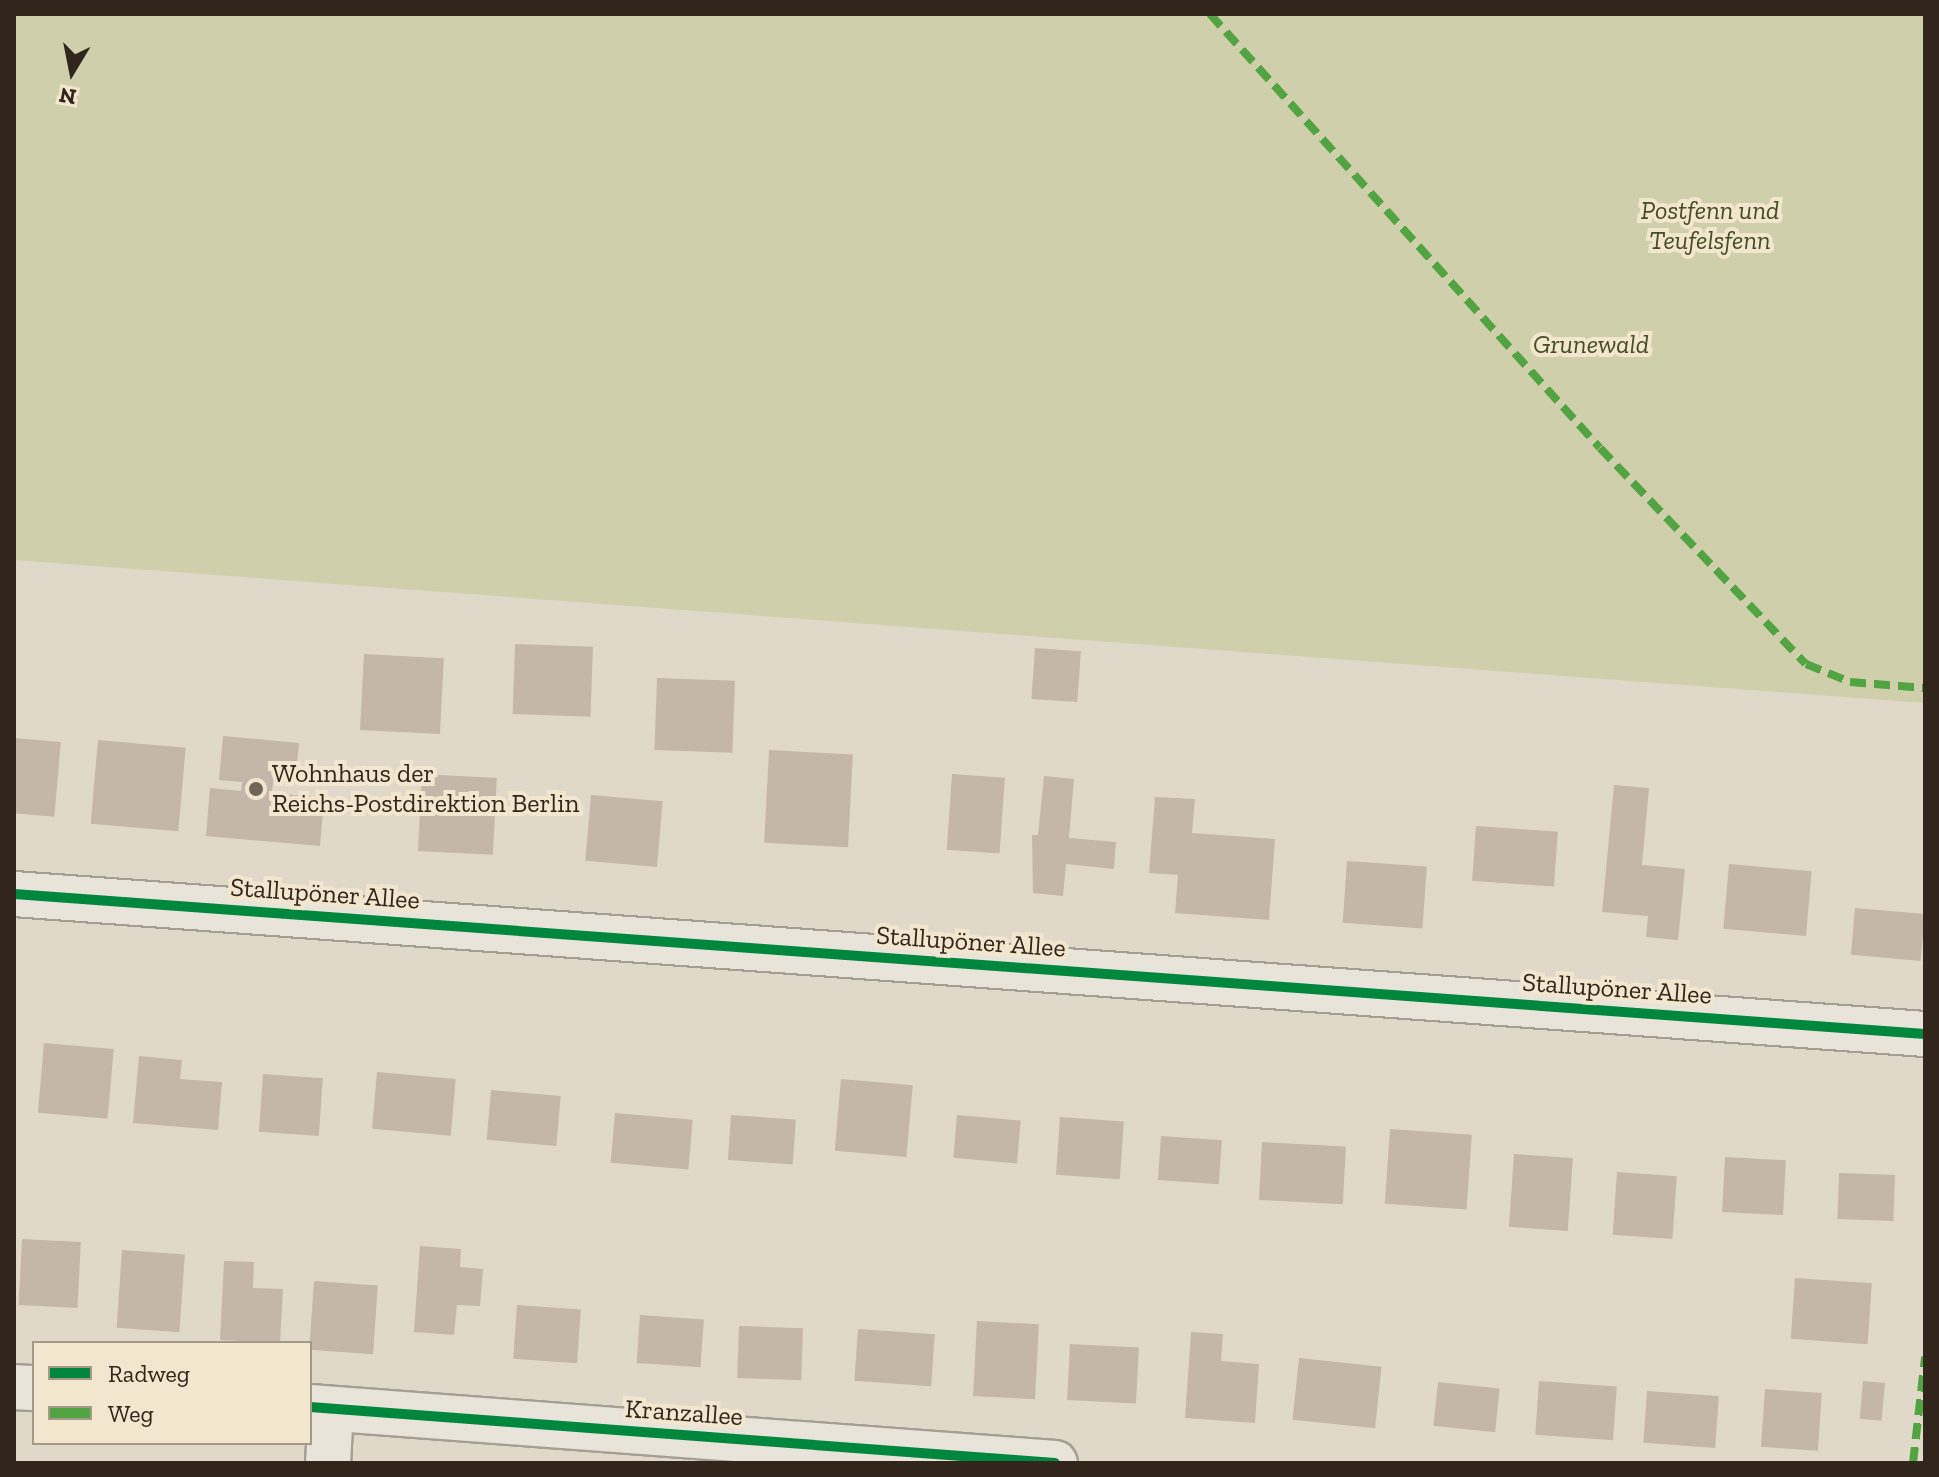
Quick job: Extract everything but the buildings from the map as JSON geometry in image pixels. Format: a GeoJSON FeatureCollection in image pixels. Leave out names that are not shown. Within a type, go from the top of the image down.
{"type":"FeatureCollection","features":[{"type":"Feature","properties":{"kind":"street","name":"Stallupöner Allee"},"geometry":{"type":"LineString","coordinates":[[14,894],[1925,1034]]}},
{"type":"Feature","properties":{"kind":"street"},"geometry":{"type":"LineString","coordinates":[[320,1408],[328,1463]]}},
{"type":"Feature","properties":{"kind":"street","name":"Kranzallee"},"geometry":{"type":"LineString","coordinates":[[320,1408],[1055,1463]]}},
{"type":"Feature","properties":{"kind":"green space","name":"Grunewald"},"geometry":{"type":"Polygon","coordinates":[[[14,14],[1925,14],[1925,703],[14,560],[14,14]]]}},
{"type":"Feature","properties":{"kind":"marked path"},"geometry":{"type":"LineString","coordinates":[[1210,14],[1600,448],[1806,664],[1850,682],[1925,688]]}},
{"type":"Feature","properties":{"kind":"marked path"},"geometry":{"type":"LineString","coordinates":[[1913,1463],[1925,1357]]}},
{"type":"Feature","properties":{"kind":"cycle path"},"geometry":{"type":"LineString","coordinates":[[14,894],[1925,1034]]}},
{"type":"Feature","properties":{"kind":"cycle path"},"geometry":{"type":"LineString","coordinates":[[312,1407],[1055,1463]]}},
{"type":"Feature","properties":{"kind":"place","name":"Wohnhaus der Reichs-Postdirektion Berlin"},"geometry":{"type":"Point","coordinates":[256,789]}},
{"type":"Feature","properties":{"kind":"park label","name":"Postfenn und Teufelsfenn"},"geometry":{"type":"Point","coordinates":[1710,226]}}]}
